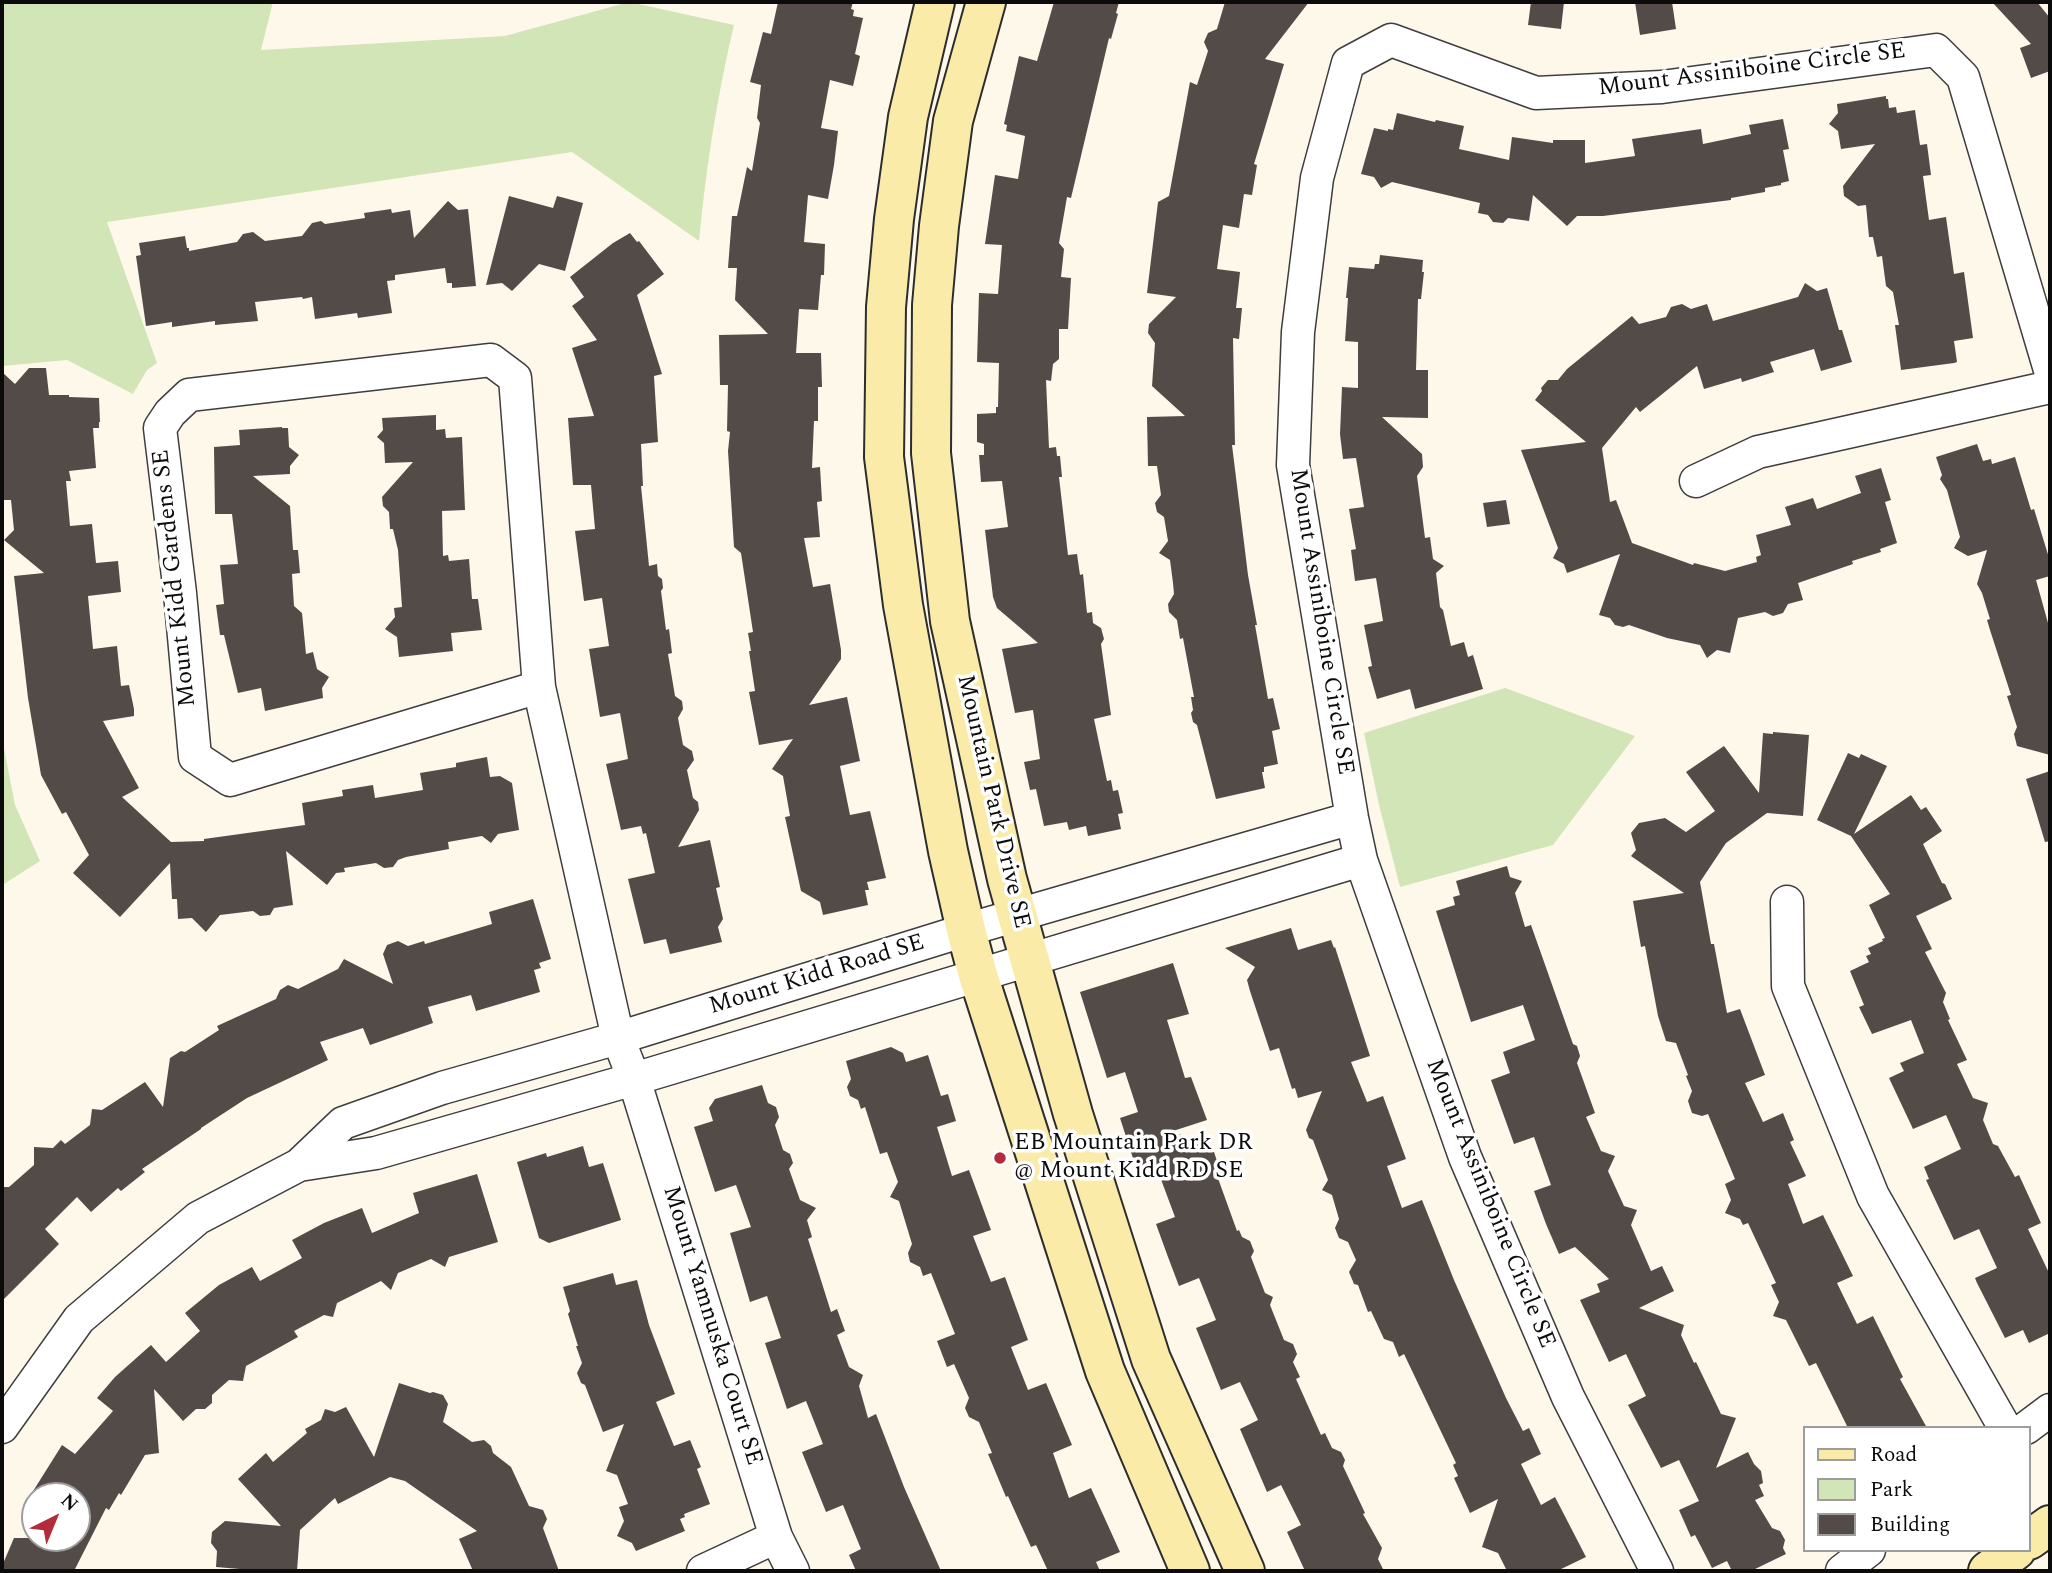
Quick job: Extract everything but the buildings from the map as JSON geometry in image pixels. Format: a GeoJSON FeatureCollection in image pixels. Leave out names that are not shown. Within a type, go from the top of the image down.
{"type":"FeatureCollection","features":[{"type":"Feature","properties":{"kind":"street","name":"Mountain Park Drive SE"},"geometry":{"type":"LineString","coordinates":[[935,2],[908,117],[894,219],[886,307],[884,457],[902,605],[948,851],[978,975],[1105,1371],[1190,1571]]}},
{"type":"Feature","properties":{"kind":"street","name":"Mountain Park Drive SE"},"geometry":{"type":"LineString","coordinates":[[986,2],[953,121],[932,305],[931,453],[950,621],[1007,879],[1073,1114],[1150,1359],[1245,1571]]}},
{"type":"Feature","properties":{"kind":"street","name":"Mount Assiniboine Circle SE"},"geometry":{"type":"LineString","coordinates":[[1657,1571],[1568,1397],[1465,1157],[1361,860],[1352,818],[1293,465],[1298,332],[1317,178],[1348,63],[1391,40],[1536,93],[1662,87],[1936,50],[1963,77],[2050,370]]}},
{"type":"Feature","properties":{"kind":"street","name":"Mount Kidd Gardens SE"},"geometry":{"type":"LineString","coordinates":[[540,687],[230,780],[195,757],[180,593],[160,428],[170,413],[189,395],[491,360],[515,378],[540,687],[618,1038]]}},
{"type":"Feature","properties":{"kind":"street"},"geometry":{"type":"LineString","coordinates":[[1696,481],[1758,453],[2050,387]]}},
{"type":"Feature","properties":{"kind":"street","name":"Mount Kidd Road SE"},"geometry":{"type":"LineString","coordinates":[[2,1427],[79,1319],[198,1217],[299,1165],[343,1123],[442,1087],[618,1038],[965,930],[1352,818]]}},
{"type":"Feature","properties":{"kind":"street","name":"Mount Kidd Road SE"},"geometry":{"type":"LineString","coordinates":[[299,1165],[376,1153],[634,1079],[1361,860]]}},
{"type":"Feature","properties":{"kind":"street"},"geometry":{"type":"LineString","coordinates":[[1787,902],[1788,986],[1873,1196],[2004,1426]]}},
{"type":"Feature","properties":{"kind":"street","name":"Mount Yamnuska Court SE"},"geometry":{"type":"LineString","coordinates":[[618,1038],[634,1079],[776,1537],[793,1571]]}},
{"type":"Feature","properties":{"kind":"street"},"geometry":{"type":"LineString","coordinates":[[2029,1426],[2050,1410]]}},
{"type":"Feature","properties":{"kind":"street"},"geometry":{"type":"LineString","coordinates":[[2031,1539],[2050,1525]]}},
{"type":"Feature","properties":{"kind":"street"},"geometry":{"type":"LineString","coordinates":[[704,1571],[776,1537]]}},
{"type":"Feature","properties":{"kind":"street"},"geometry":{"type":"LineString","coordinates":[[1842,1571],[1866,1552]]}},
{"type":"Feature","properties":{"kind":"street"},"geometry":{"type":"LineString","coordinates":[[1988,1571],[2013,1552]]}},
{"type":"Feature","properties":{"kind":"green space"},"geometry":{"type":"Polygon","coordinates":[[[2,2],[273,2],[261,50],[505,36],[629,2],[734,25],[713,132],[699,241],[572,152],[107,222],[157,363],[147,370],[133,394],[67,360],[2,366],[2,2]]]}},
{"type":"Feature","properties":{"kind":"green space"},"geometry":{"type":"Polygon","coordinates":[[[1505,688],[1635,736],[1553,845],[1400,887],[1364,733],[1505,688]]]}},
{"type":"Feature","properties":{"kind":"green space"},"geometry":{"type":"Polygon","coordinates":[[[2,738],[15,805],[40,861],[4,884],[2,881],[2,738]]]}},
{"type":"Feature","properties":{"kind":"place","name":"EB Mountain Park DR @ Mount Kidd RD SE"},"geometry":{"type":"Point","coordinates":[1000,1158]}}]}
